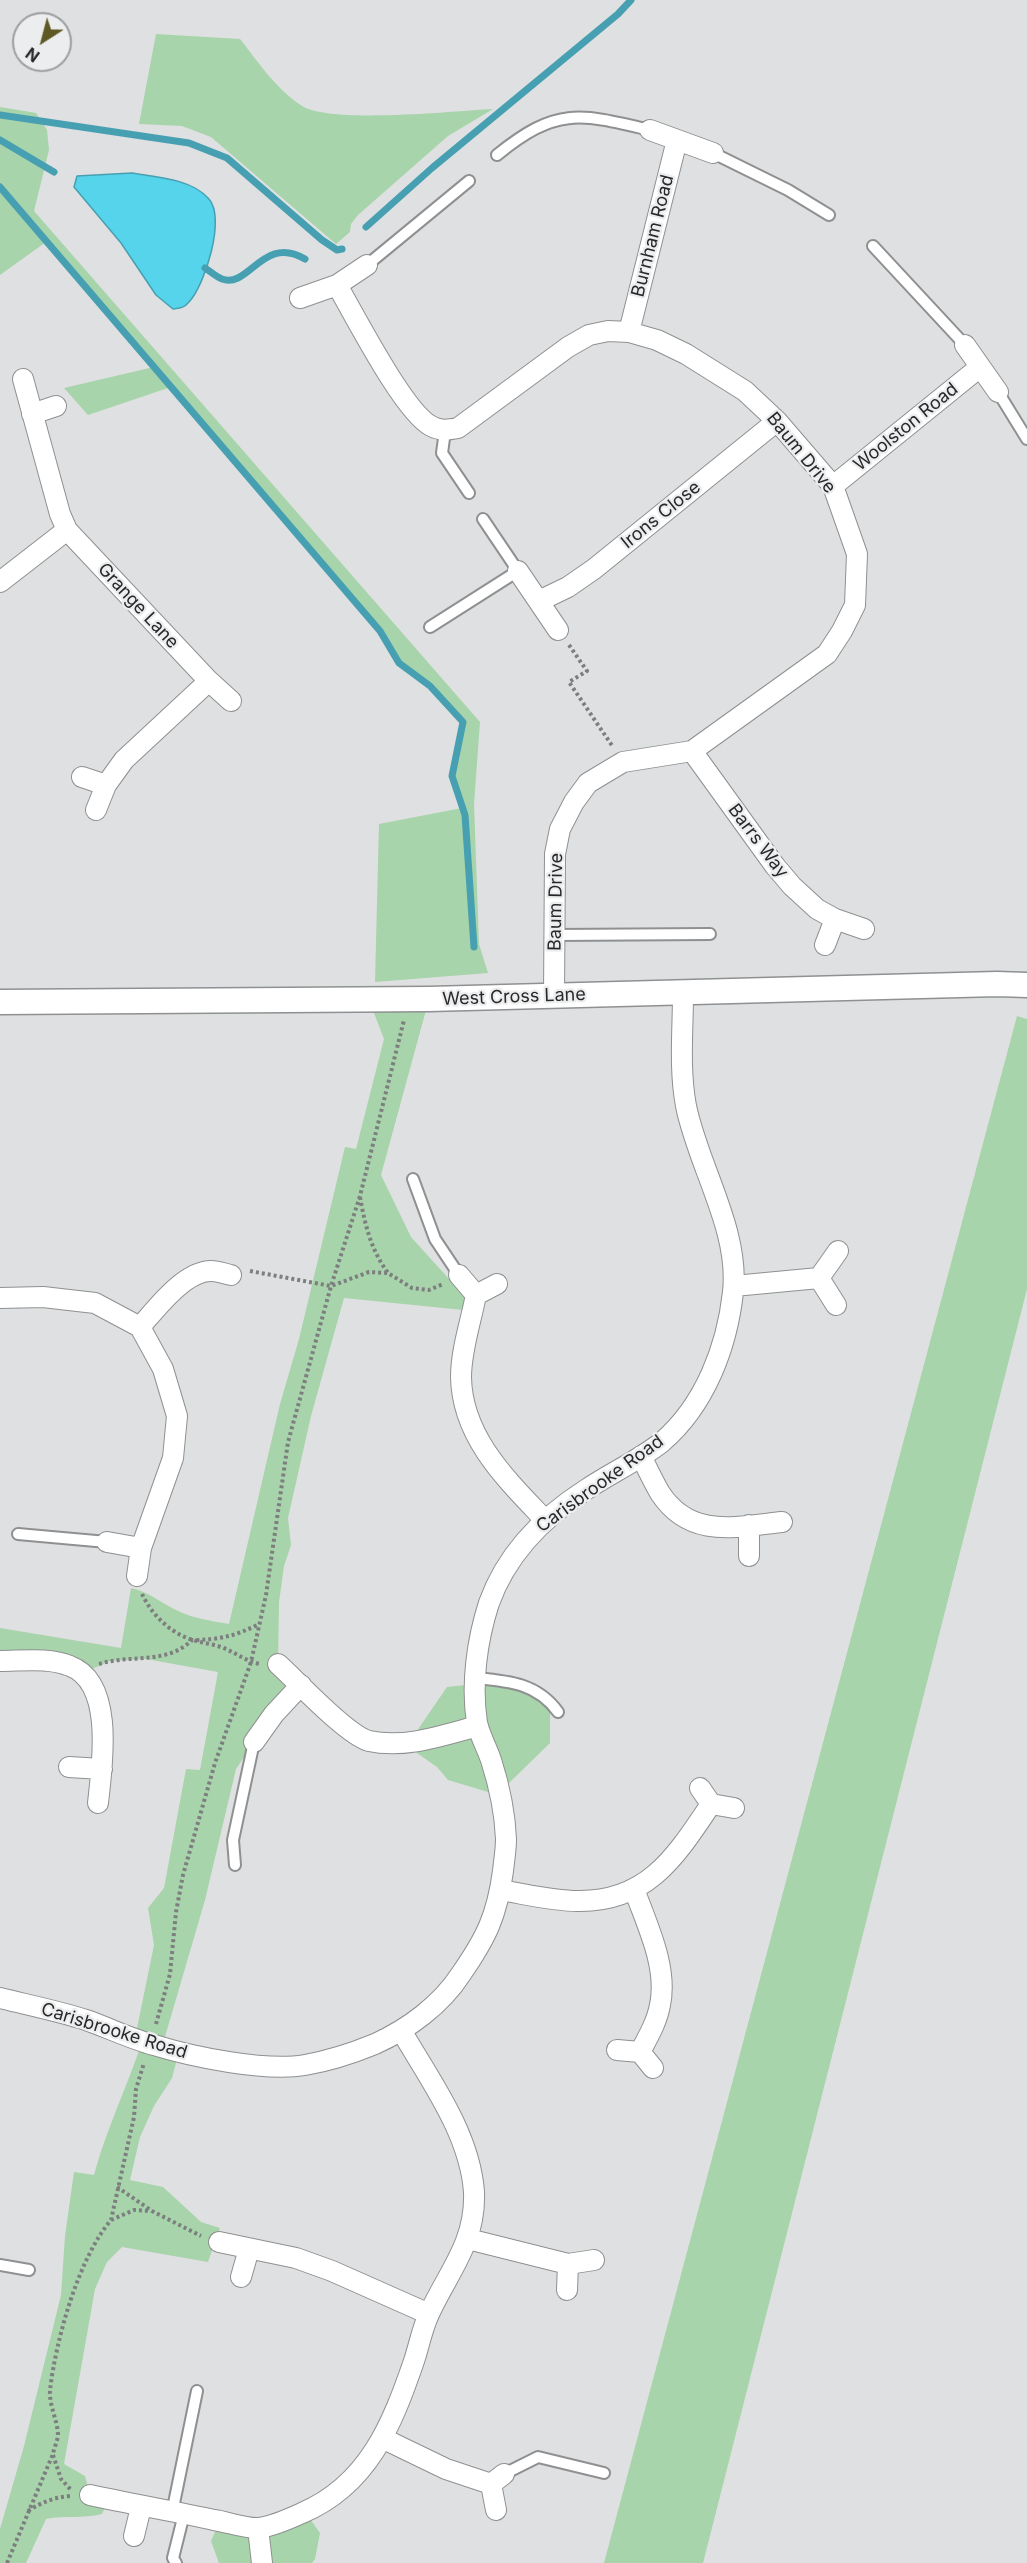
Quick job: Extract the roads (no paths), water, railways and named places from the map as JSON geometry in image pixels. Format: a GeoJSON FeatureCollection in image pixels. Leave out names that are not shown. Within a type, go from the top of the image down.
{"type":"FeatureCollection","features":[{"type":"Feature","properties":{"kind":"street"},"geometry":{"type":"LineString","coordinates":[[650,130],[713,153]]}},
{"type":"Feature","properties":{"kind":"street","name":"Burnham Road"},"geometry":{"type":"LineString","coordinates":[[629,332],[677,140]]}},
{"type":"Feature","properties":{"kind":"street"},"geometry":{"type":"LineString","coordinates":[[300,298],[337,285],[367,265]]}},
{"type":"Feature","properties":{"kind":"street"},"geometry":{"type":"LineString","coordinates":[[337,285],[391,379],[418,417],[430,426],[445,431]]}},
{"type":"Feature","properties":{"kind":"street","name":"Baum Drive"},"geometry":{"type":"LineString","coordinates":[[445,431],[458,428],[568,347],[589,335],[608,331],[629,332],[657,340],[686,354],[745,391],[777,421],[832,486],[857,554],[855,605],[827,654],[692,751],[622,762],[588,783],[574,802],[560,829],[555,855],[554,996]]}},
{"type":"Feature","properties":{"kind":"street"},"geometry":{"type":"LineString","coordinates":[[966,345],[998,392]]}},
{"type":"Feature","properties":{"kind":"street","name":"Woolston Road"},"geometry":{"type":"LineString","coordinates":[[832,486],[980,367]]}},
{"type":"Feature","properties":{"kind":"street","name":"Grange Lane"},"geometry":{"type":"LineString","coordinates":[[23,379],[60,514],[67,530],[209,681],[231,700]]}},
{"type":"Feature","properties":{"kind":"street"},"geometry":{"type":"LineString","coordinates":[[32,414],[56,406]]}},
{"type":"Feature","properties":{"kind":"street","name":"Irons Close"},"geometry":{"type":"LineString","coordinates":[[539,601],[568,587],[594,568],[777,421]]}},
{"type":"Feature","properties":{"kind":"street"},"geometry":{"type":"LineString","coordinates":[[0,582],[67,530]]}},
{"type":"Feature","properties":{"kind":"street"},"geometry":{"type":"LineString","coordinates":[[518,571],[558,630]]}},
{"type":"Feature","properties":{"kind":"street"},"geometry":{"type":"LineString","coordinates":[[96,810],[106,786],[124,760],[209,681]]}},
{"type":"Feature","properties":{"kind":"street","name":"Barrs Way"},"geometry":{"type":"LineString","coordinates":[[692,751],[792,886],[817,909],[835,920],[864,929]]}},
{"type":"Feature","properties":{"kind":"street"},"geometry":{"type":"LineString","coordinates":[[82,777],[106,786]]}},
{"type":"Feature","properties":{"kind":"street"},"geometry":{"type":"LineString","coordinates":[[825,945],[835,920]]}},
{"type":"Feature","properties":{"kind":"street","name":"West Cross Lane"},"geometry":{"type":"LineString","coordinates":[[0,1002],[417,999],[1027,985]]}},
{"type":"Feature","properties":{"kind":"street","name":"Carisbrooke Road"},"geometry":{"type":"LineString","coordinates":[[0,1998],[81,2019],[150,2044],[246,2064],[303,2066],[362,2050],[402,2032],[451,1990],[482,1944],[497,1909],[506,1842],[502,1808],[491,1758],[478,1726],[476,1678],[479,1644],[490,1602],[504,1570],[522,1543],[545,1520],[585,1490],[663,1440],[689,1411],[721,1354],[734,1286],[728,1235],[697,1149],[686,1103],[683,993]]}},
{"type":"Feature","properties":{"kind":"street"},"geometry":{"type":"LineString","coordinates":[[734,1286],[819,1278],[838,1251]]}},
{"type":"Feature","properties":{"kind":"street"},"geometry":{"type":"LineString","coordinates":[[140,1327],[168,1295],[196,1274],[211,1271],[231,1275]]}},
{"type":"Feature","properties":{"kind":"street"},"geometry":{"type":"LineString","coordinates":[[459,1275],[476,1295]]}},
{"type":"Feature","properties":{"kind":"street"},"geometry":{"type":"LineString","coordinates":[[819,1278],[836,1305]]}},
{"type":"Feature","properties":{"kind":"street"},"geometry":{"type":"LineString","coordinates":[[476,1295],[497,1284]]}},
{"type":"Feature","properties":{"kind":"street"},"geometry":{"type":"LineString","coordinates":[[476,1295],[461,1376],[465,1411],[479,1443],[503,1477],[545,1520]]}},
{"type":"Feature","properties":{"kind":"street"},"geometry":{"type":"LineString","coordinates":[[0,1298],[43,1297],[95,1303],[140,1327],[163,1369],[177,1416],[173,1458],[141,1548],[137,1576]]}},
{"type":"Feature","properties":{"kind":"street"},"geometry":{"type":"LineString","coordinates":[[641,1456],[660,1493],[676,1513],[697,1524],[716,1528],[782,1522]]}},
{"type":"Feature","properties":{"kind":"street"},"geometry":{"type":"LineString","coordinates":[[749,1525],[749,1556]]}},
{"type":"Feature","properties":{"kind":"street"},"geometry":{"type":"LineString","coordinates":[[107,1542],[141,1548]]}},
{"type":"Feature","properties":{"kind":"street"},"geometry":{"type":"LineString","coordinates":[[0,1661],[51,1662],[69,1665],[83,1673],[95,1694],[102,1717],[104,1738],[98,1803]]}},
{"type":"Feature","properties":{"kind":"street"},"geometry":{"type":"LineString","coordinates":[[278,1664],[352,1732],[368,1740],[397,1743],[438,1737],[478,1726]]}},
{"type":"Feature","properties":{"kind":"street"},"geometry":{"type":"LineString","coordinates":[[254,1742],[274,1714],[301,1685]]}},
{"type":"Feature","properties":{"kind":"street"},"geometry":{"type":"LineString","coordinates":[[69,1767],[102,1769]]}},
{"type":"Feature","properties":{"kind":"street"},"geometry":{"type":"LineString","coordinates":[[500,1890],[578,1901],[619,1896],[653,1877],[674,1858],[706,1796],[734,1808]]}},
{"type":"Feature","properties":{"kind":"street"},"geometry":{"type":"LineString","coordinates":[[634,1889],[652,1938],[660,1967],[662,1989],[654,2026],[640,2052]]}},
{"type":"Feature","properties":{"kind":"street"},"geometry":{"type":"LineString","coordinates":[[90,2494],[141,2507],[258,2528],[289,2519],[317,2507],[339,2491],[384,2439],[414,2361],[429,2314],[468,2240],[474,2193],[460,2136],[402,2032]]}},
{"type":"Feature","properties":{"kind":"street"},"geometry":{"type":"LineString","coordinates":[[618,2050],[640,2052],[653,2068]]}},
{"type":"Feature","properties":{"kind":"street"},"geometry":{"type":"LineString","coordinates":[[468,2240],[568,2264],[594,2260]]}},
{"type":"Feature","properties":{"kind":"street"},"geometry":{"type":"LineString","coordinates":[[219,2242],[296,2258],[332,2271],[429,2314]]}},
{"type":"Feature","properties":{"kind":"street"},"geometry":{"type":"LineString","coordinates":[[241,2277],[249,2249]]}},
{"type":"Feature","properties":{"kind":"street"},"geometry":{"type":"LineString","coordinates":[[567,2290],[568,2264]]}},
{"type":"Feature","properties":{"kind":"street"},"geometry":{"type":"LineString","coordinates":[[384,2439],[446,2469],[497,2479],[496,2510]]}},
{"type":"Feature","properties":{"kind":"street"},"geometry":{"type":"LineString","coordinates":[[134,2536],[141,2507]]}},
{"type":"Feature","properties":{"kind":"street"},"geometry":{"type":"LineString","coordinates":[[258,2528],[262,2563]]}},
{"type":"Feature","properties":{"kind":"lane"},"geometry":{"type":"LineString","coordinates":[[496,155],[520,136],[542,124],[571,116],[608,120],[650,130]]}},
{"type":"Feature","properties":{"kind":"lane"},"geometry":{"type":"LineString","coordinates":[[713,153],[788,190],[829,215]]}},
{"type":"Feature","properties":{"kind":"lane"},"geometry":{"type":"LineString","coordinates":[[367,265],[469,181]]}},
{"type":"Feature","properties":{"kind":"lane"},"geometry":{"type":"LineString","coordinates":[[873,246],[966,345]]}},
{"type":"Feature","properties":{"kind":"lane"},"geometry":{"type":"LineString","coordinates":[[998,392],[1027,439]]}},
{"type":"Feature","properties":{"kind":"lane"},"geometry":{"type":"LineString","coordinates":[[445,431],[442,453],[469,493]]}},
{"type":"Feature","properties":{"kind":"lane"},"geometry":{"type":"LineString","coordinates":[[430,627],[518,571],[483,519]]}},
{"type":"Feature","properties":{"kind":"lane"},"geometry":{"type":"LineString","coordinates":[[555,935],[710,934]]}},
{"type":"Feature","properties":{"kind":"lane"},"geometry":{"type":"LineString","coordinates":[[414,1179],[435,1239],[459,1275]]}},
{"type":"Feature","properties":{"kind":"lane"},"geometry":{"type":"LineString","coordinates":[[18,1534],[107,1542]]}},
{"type":"Feature","properties":{"kind":"lane"},"geometry":{"type":"LineString","coordinates":[[476,1678],[514,1682],[533,1689],[550,1701],[558,1712]]}},
{"type":"Feature","properties":{"kind":"lane"},"geometry":{"type":"LineString","coordinates":[[235,1865],[232,1840],[254,1742]]}},
{"type":"Feature","properties":{"kind":"lane"},"geometry":{"type":"LineString","coordinates":[[0,2265],[29,2270]]}},
{"type":"Feature","properties":{"kind":"lane"},"geometry":{"type":"LineString","coordinates":[[176,2563],[173,2558],[178,2513],[197,2391]]}},
{"type":"Feature","properties":{"kind":"lane"},"geometry":{"type":"LineString","coordinates":[[497,2479],[538,2457],[604,2473]]}},
{"type":"Feature","properties":{"kind":"water"},"geometry":{"type":"Polygon","coordinates":[[[132,173],[184,183],[202,192],[214,208],[214,235],[207,267],[195,293],[182,307],[173,309],[156,295],[121,243],[74,187],[77,176],[132,173]]]}},
{"type":"Feature","properties":{"kind":"waterway"},"geometry":{"type":"LineString","coordinates":[[366,227],[432,168],[618,14],[631,0]]}},
{"type":"Feature","properties":{"kind":"waterway"},"geometry":{"type":"LineString","coordinates":[[0,115],[189,143],[227,158],[322,240],[337,250],[342,249]]}},
{"type":"Feature","properties":{"kind":"waterway"},"geometry":{"type":"LineString","coordinates":[[0,140],[54,172]]}},
{"type":"Feature","properties":{"kind":"waterway"},"geometry":{"type":"LineString","coordinates":[[0,187],[380,631],[399,663],[430,686],[463,722],[452,776],[465,815],[474,947]]}},
{"type":"Feature","properties":{"kind":"waterway"},"geometry":{"type":"LineString","coordinates":[[205,268],[222,279],[232,280],[240,277],[267,257],[278,253],[290,253],[305,259]]}}]}
